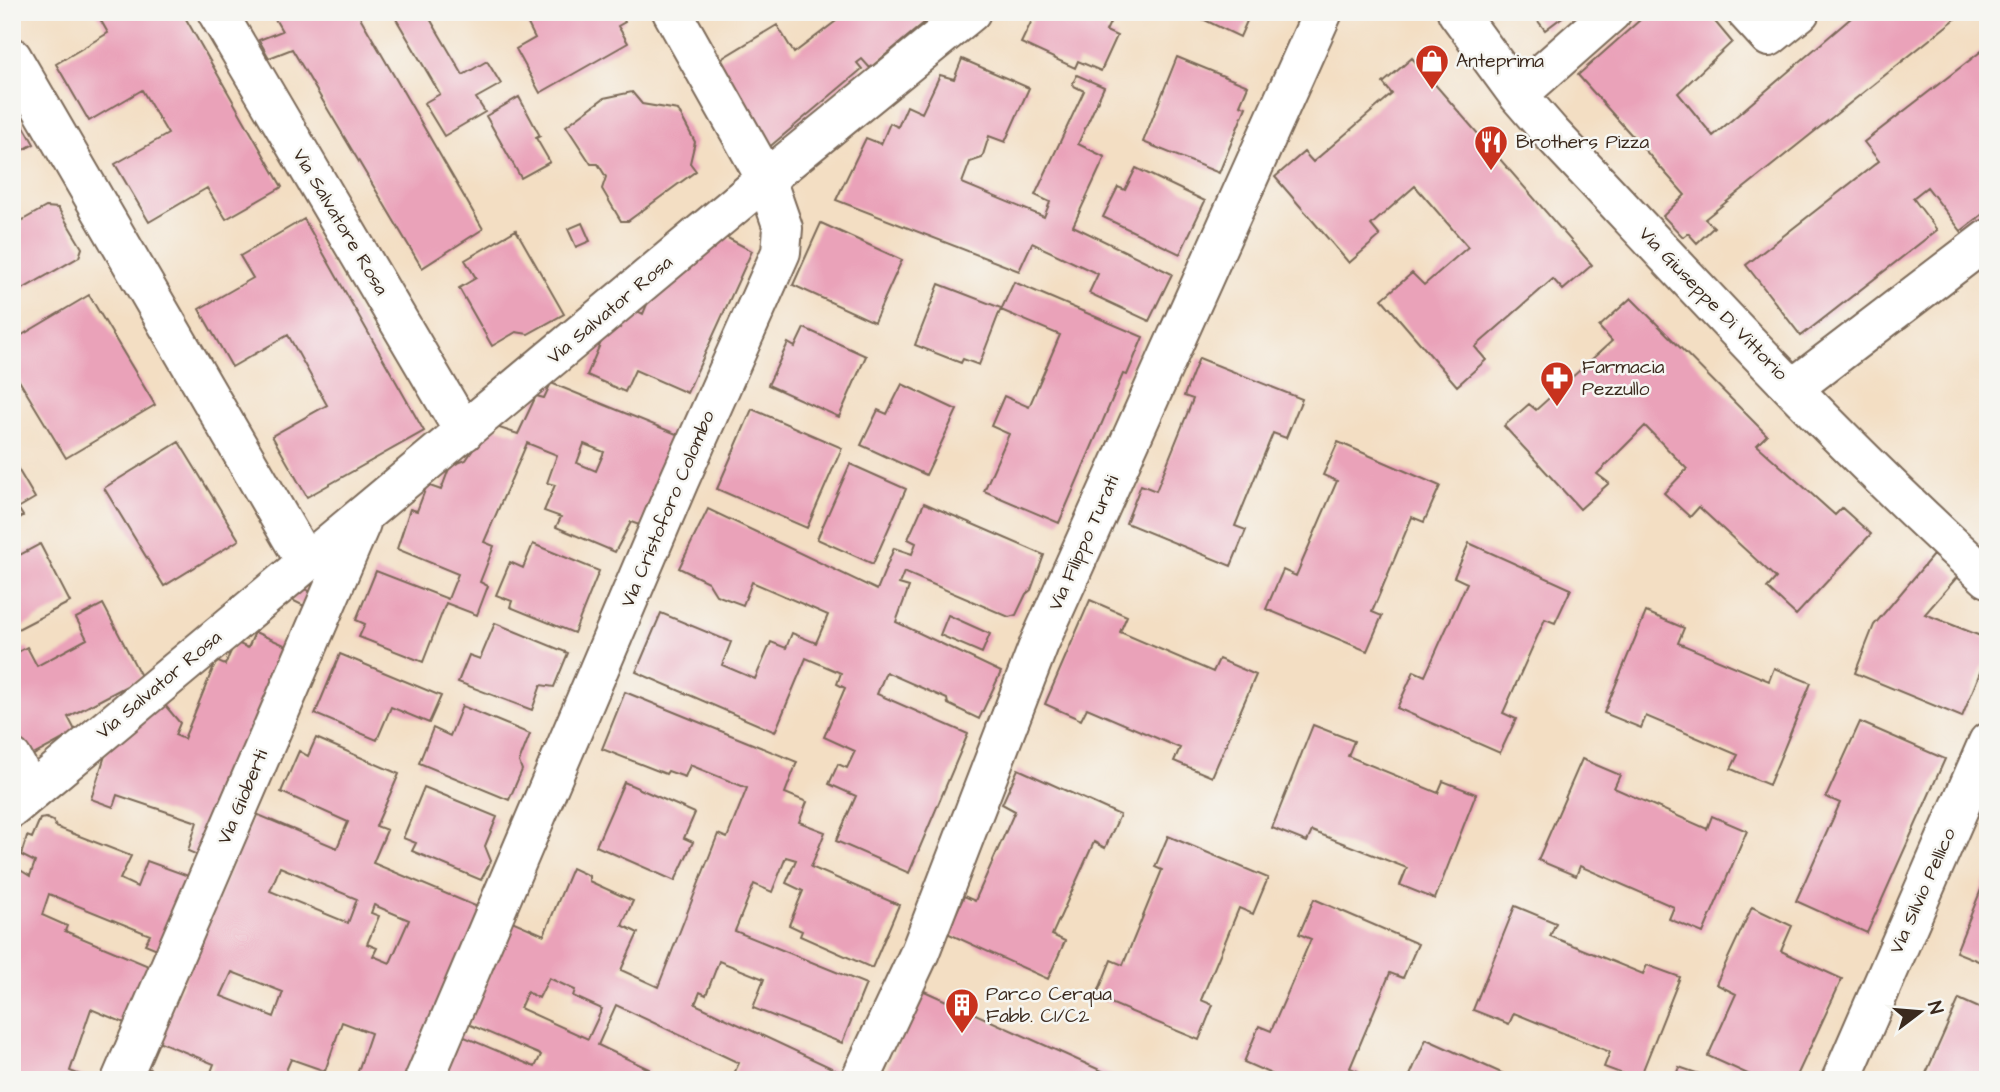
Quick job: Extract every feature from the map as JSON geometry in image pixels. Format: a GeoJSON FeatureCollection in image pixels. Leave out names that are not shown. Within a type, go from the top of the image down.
{"type":"FeatureCollection","features":[{"type":"Feature","properties":{"kind":"street","name":"Via Salvatore Rosa"},"geometry":{"type":"LineString","coordinates":[[217,12],[464,432]]}},
{"type":"Feature","properties":{"kind":"street"},"geometry":{"type":"LineString","coordinates":[[672,12],[765,180],[971,12]]}},
{"type":"Feature","properties":{"kind":"street","name":"Via Filippo Turati"},"geometry":{"type":"LineString","coordinates":[[860,1080],[920,952],[1039,644],[1323,12]]}},
{"type":"Feature","properties":{"kind":"street","name":"Via Giuseppe Di Vittorio"},"geometry":{"type":"LineString","coordinates":[[1457,12],[1518,95],[1551,133],[1793,388],[1923,519],[1988,578]]}},
{"type":"Feature","properties":{"kind":"street"},"geometry":{"type":"LineString","coordinates":[[1518,95],[1612,12]]}},
{"type":"Feature","properties":{"kind":"street"},"geometry":{"type":"LineString","coordinates":[[1746,12],[1769,37],[1800,12]]}},
{"type":"Feature","properties":{"kind":"street"},"geometry":{"type":"LineString","coordinates":[[12,57],[306,563]]}},
{"type":"Feature","properties":{"kind":"street","name":"Via Salvator Rosa"},"geometry":{"type":"LineString","coordinates":[[22,800],[765,180]]}},
{"type":"Feature","properties":{"kind":"street","name":"Via Cristoforo Colombo"},"geometry":{"type":"LineString","coordinates":[[424,1080],[678,481],[781,252],[783,228],[765,180]]}},
{"type":"Feature","properties":{"kind":"street"},"geometry":{"type":"LineString","coordinates":[[1793,388],[1988,239]]}},
{"type":"Feature","properties":{"kind":"street","name":"Via Gioberti"},"geometry":{"type":"LineString","coordinates":[[121,1080],[365,514]]}},
{"type":"Feature","properties":{"kind":"street","name":"Via Silvio Pellico"},"geometry":{"type":"LineString","coordinates":[[1841,1080],[1988,742]]}},
{"type":"Feature","properties":{"kind":"street"},"geometry":{"type":"LineString","coordinates":[[12,758],[22,800]]}},
{"type":"Feature","properties":{"kind":"building"},"geometry":{"type":"Polygon","coordinates":[[[96,12],[182,12],[282,187],[226,219],[207,188],[149,222],[115,164],[168,134],[142,90],[89,121],[56,64],[108,33],[96,12]]]}},
{"type":"Feature","properties":{"kind":"building"},"geometry":{"type":"Polygon","coordinates":[[[271,12],[357,12],[483,229],[422,268],[292,49],[269,58],[259,40],[282,31],[271,12]]]}},
{"type":"Feature","properties":{"kind":"building"},"geometry":{"type":"Polygon","coordinates":[[[392,12],[426,12],[463,75],[487,61],[501,84],[476,98],[485,112],[444,136],[424,103],[440,94],[392,12]]]}},
{"type":"Feature","properties":{"kind":"building"},"geometry":{"type":"Polygon","coordinates":[[[524,12],[620,12],[625,22],[618,26],[628,43],[540,93],[516,49],[535,38],[524,12]]]}},
{"type":"Feature","properties":{"kind":"building"},"geometry":{"type":"Polygon","coordinates":[[[842,12],[937,12],[870,68],[862,59],[857,63],[862,69],[767,149],[716,62],[777,25],[794,53],[844,15],[842,12]]]}},
{"type":"Feature","properties":{"kind":"building"},"geometry":{"type":"Polygon","coordinates":[[[1036,12],[1115,12],[1106,31],[1117,36],[1101,71],[1078,61],[1075,68],[1021,43],[1036,12]]]}},
{"type":"Feature","properties":{"kind":"building"},"geometry":{"type":"Polygon","coordinates":[[[1188,12],[1251,12],[1240,37],[1188,12]]]}},
{"type":"Feature","properties":{"kind":"building"},"geometry":{"type":"Polygon","coordinates":[[[1531,12],[1569,12],[1545,30],[1531,12]]]}},
{"type":"Feature","properties":{"kind":"building"},"geometry":{"type":"Polygon","coordinates":[[[1649,12],[1707,12],[1732,42],[1678,93],[1713,136],[1858,12],[1964,12],[1705,219],[1714,227],[1697,243],[1688,233],[1683,237],[1663,216],[1685,195],[1578,75],[1649,12]]]}},
{"type":"Feature","properties":{"kind":"building"},"geometry":{"type":"Polygon","coordinates":[[[1988,46],[1988,210],[1961,231],[1927,187],[1913,198],[1937,230],[1801,336],[1746,265],[1879,161],[1864,142],[1988,46]]]}},
{"type":"Feature","properties":{"kind":"building"},"geometry":{"type":"Polygon","coordinates":[[[1177,57],[1248,86],[1240,105],[1246,107],[1219,173],[1143,142],[1177,57]]]}},
{"type":"Feature","properties":{"kind":"building"},"geometry":{"type":"Polygon","coordinates":[[[1412,58],[1592,265],[1563,290],[1553,279],[1475,347],[1486,360],[1457,386],[1382,299],[1412,273],[1424,285],[1468,247],[1415,186],[1371,225],[1380,236],[1349,263],[1275,177],[1304,152],[1313,162],[1392,94],[1383,83],[1412,58]]]}},
{"type":"Feature","properties":{"kind":"building"},"geometry":{"type":"Polygon","coordinates":[[[962,59],[1029,88],[1005,142],[989,136],[982,158],[970,162],[962,183],[1044,217],[1050,202],[1035,195],[1084,91],[1072,85],[1077,75],[1104,87],[1078,144],[1105,157],[1073,226],[1172,274],[1149,321],[1089,293],[1098,274],[1032,243],[1019,271],[836,200],[866,138],[881,144],[890,123],[898,127],[907,106],[922,113],[940,75],[954,79],[962,59]]]}},
{"type":"Feature","properties":{"kind":"building"},"geometry":{"type":"Polygon","coordinates":[[[632,92],[642,104],[678,110],[695,142],[690,163],[696,171],[628,221],[621,221],[602,189],[606,177],[598,164],[591,164],[566,126],[604,98],[632,92]]]}},
{"type":"Feature","properties":{"kind":"building"},"geometry":{"type":"Polygon","coordinates":[[[519,97],[540,136],[536,138],[550,162],[521,178],[486,116],[519,97]]]}},
{"type":"Feature","properties":{"kind":"building"},"geometry":{"type":"Polygon","coordinates":[[[12,105],[34,144],[12,156],[12,105]]]}},
{"type":"Feature","properties":{"kind":"building"},"geometry":{"type":"Polygon","coordinates":[[[1136,168],[1205,201],[1180,254],[1103,217],[1118,187],[1125,190],[1136,168]]]}},
{"type":"Feature","properties":{"kind":"building"},"geometry":{"type":"Polygon","coordinates":[[[46,207],[58,208],[82,248],[79,257],[12,295],[12,226],[46,207]]]}},
{"type":"Feature","properties":{"kind":"building"},"geometry":{"type":"Polygon","coordinates":[[[304,219],[424,431],[307,497],[272,436],[327,405],[288,335],[232,367],[199,309],[253,278],[240,256],[304,219]]]}},
{"type":"Feature","properties":{"kind":"building"},"geometry":{"type":"Polygon","coordinates":[[[582,223],[590,241],[576,247],[568,229],[582,223]]]}},
{"type":"Feature","properties":{"kind":"building"},"geometry":{"type":"Polygon","coordinates":[[[821,223],[902,260],[874,322],[793,285],[821,223]]]}},
{"type":"Feature","properties":{"kind":"building"},"geometry":{"type":"Polygon","coordinates":[[[516,230],[564,314],[528,334],[516,332],[492,346],[459,288],[476,278],[465,260],[516,230]]]}},
{"type":"Feature","properties":{"kind":"building"},"geometry":{"type":"Polygon","coordinates":[[[722,235],[752,251],[687,393],[635,370],[625,392],[587,375],[609,323],[620,328],[629,307],[643,314],[653,290],[722,235]]]}},
{"type":"Feature","properties":{"kind":"building"},"geometry":{"type":"Polygon","coordinates":[[[1014,282],[1143,337],[1127,375],[1123,374],[1059,523],[984,491],[1009,434],[991,426],[1004,396],[1029,407],[1060,335],[1001,310],[1014,282]]]}},
{"type":"Feature","properties":{"kind":"building"},"geometry":{"type":"Polygon","coordinates":[[[939,284],[1001,308],[979,365],[963,359],[961,363],[915,345],[939,284]]]}},
{"type":"Feature","properties":{"kind":"building"},"geometry":{"type":"Polygon","coordinates":[[[89,295],[155,405],[66,458],[12,369],[12,341],[89,295]]]}},
{"type":"Feature","properties":{"kind":"building"},"geometry":{"type":"Polygon","coordinates":[[[1631,298],[1767,435],[1757,445],[1835,515],[1842,508],[1871,534],[1796,615],[1767,588],[1776,578],[1699,507],[1690,517],[1664,493],[1687,469],[1645,426],[1597,474],[1609,483],[1580,509],[1504,426],[1529,404],[1536,410],[1612,341],[1599,327],[1631,298]]]}},
{"type":"Feature","properties":{"kind":"building"},"geometry":{"type":"Polygon","coordinates":[[[804,328],[866,356],[839,417],[768,385],[788,343],[795,347],[804,328]]]}},
{"type":"Feature","properties":{"kind":"building"},"geometry":{"type":"Polygon","coordinates":[[[1199,358],[1302,399],[1286,438],[1273,433],[1235,526],[1246,530],[1231,566],[1126,523],[1141,485],[1156,491],[1193,399],[1184,396],[1199,358]]]}},
{"type":"Feature","properties":{"kind":"building"},"geometry":{"type":"Polygon","coordinates":[[[551,383],[679,435],[642,526],[631,522],[615,552],[556,527],[561,517],[544,511],[555,485],[547,483],[557,455],[527,443],[484,542],[494,546],[480,582],[488,586],[477,615],[446,603],[423,662],[359,637],[365,624],[356,620],[376,571],[448,599],[458,574],[397,549],[410,509],[417,511],[427,485],[441,490],[450,466],[466,460],[490,425],[518,434],[536,396],[544,398],[551,383]],[[584,444],[577,463],[596,471],[604,452],[584,444]]]}},
{"type":"Feature","properties":{"kind":"building"},"geometry":{"type":"Polygon","coordinates":[[[902,384],[957,410],[926,475],[861,445],[878,410],[887,414],[902,384]]]}},
{"type":"Feature","properties":{"kind":"building"},"geometry":{"type":"Polygon","coordinates":[[[752,409],[842,448],[807,528],[717,489],[752,409]]]}},
{"type":"Feature","properties":{"kind":"building"},"geometry":{"type":"Polygon","coordinates":[[[179,442],[239,540],[164,586],[104,488],[179,442]]]}},
{"type":"Feature","properties":{"kind":"building"},"geometry":{"type":"Polygon","coordinates":[[[1338,442],[1440,486],[1424,522],[1412,517],[1372,612],[1382,616],[1367,651],[1266,609],[1283,570],[1296,576],[1337,481],[1323,475],[1338,442]]]}},
{"type":"Feature","properties":{"kind":"building"},"geometry":{"type":"Polygon","coordinates":[[[12,459],[35,498],[18,508],[23,516],[12,523],[12,459]]]}},
{"type":"Feature","properties":{"kind":"building"},"geometry":{"type":"Polygon","coordinates":[[[850,464],[906,489],[873,564],[817,539],[850,464]]]}},
{"type":"Feature","properties":{"kind":"building"},"geometry":{"type":"Polygon","coordinates":[[[924,503],[1044,555],[1031,590],[1026,594],[1016,615],[1009,617],[904,572],[899,584],[909,587],[896,622],[1001,672],[979,719],[948,704],[947,699],[886,672],[877,694],[968,734],[909,873],[836,841],[856,796],[829,784],[838,764],[847,768],[855,751],[824,737],[845,688],[837,684],[841,673],[806,658],[775,732],[636,672],[661,613],[731,642],[722,665],[755,679],[771,642],[786,648],[792,633],[816,643],[828,615],[752,582],[743,605],[716,595],[708,582],[679,568],[708,509],[877,590],[894,548],[912,554],[916,543],[908,539],[924,503]]]}},
{"type":"Feature","properties":{"kind":"building"},"geometry":{"type":"Polygon","coordinates":[[[1469,543],[1571,589],[1555,623],[1545,619],[1503,713],[1516,719],[1500,753],[1397,708],[1414,671],[1425,676],[1467,583],[1454,577],[1469,543]]]}},
{"type":"Feature","properties":{"kind":"building"},"geometry":{"type":"Polygon","coordinates":[[[40,544],[70,602],[12,632],[12,559],[40,544]]]}},
{"type":"Feature","properties":{"kind":"building"},"geometry":{"type":"Polygon","coordinates":[[[533,544],[599,571],[574,633],[510,607],[512,601],[496,595],[510,562],[523,568],[533,544]]]}},
{"type":"Feature","properties":{"kind":"building"},"geometry":{"type":"Polygon","coordinates":[[[1933,555],[1958,576],[1925,614],[1988,639],[1988,653],[1962,717],[1855,673],[1874,625],[1933,555]]]}},
{"type":"Feature","properties":{"kind":"building"},"geometry":{"type":"Polygon","coordinates":[[[299,586],[313,593],[306,607],[292,600],[299,586]]]}},
{"type":"Feature","properties":{"kind":"building"},"geometry":{"type":"Polygon","coordinates":[[[1090,600],[1127,616],[1120,632],[1213,672],[1219,659],[1256,675],[1212,777],[1174,761],[1180,748],[1087,708],[1081,720],[1045,704],[1090,600]]]}},
{"type":"Feature","properties":{"kind":"building"},"geometry":{"type":"Polygon","coordinates":[[[103,604],[142,678],[68,717],[76,732],[28,758],[12,729],[12,655],[27,647],[37,666],[87,639],[76,618],[103,604]]]}},
{"type":"Feature","properties":{"kind":"building"},"geometry":{"type":"Polygon","coordinates":[[[1646,612],[1684,628],[1678,643],[1769,681],[1774,668],[1811,683],[1769,785],[1731,769],[1738,755],[1646,716],[1641,728],[1604,713],[1646,612]]]}},
{"type":"Feature","properties":{"kind":"building"},"geometry":{"type":"Polygon","coordinates":[[[948,615],[990,634],[982,653],[940,635],[948,615]]]}},
{"type":"Feature","properties":{"kind":"building"},"geometry":{"type":"Polygon","coordinates":[[[495,623],[568,653],[554,687],[541,685],[532,710],[458,682],[469,655],[480,659],[495,623]]]}},
{"type":"Feature","properties":{"kind":"building"},"geometry":{"type":"Polygon","coordinates":[[[255,632],[289,647],[200,856],[188,851],[197,822],[117,795],[113,807],[91,799],[111,737],[159,698],[180,723],[175,735],[184,739],[216,661],[225,665],[235,642],[248,648],[255,632]]]}},
{"type":"Feature","properties":{"kind":"building"},"geometry":{"type":"Polygon","coordinates":[[[340,654],[441,696],[429,723],[391,707],[377,740],[315,714],[340,654]]]}},
{"type":"Feature","properties":{"kind":"building"},"geometry":{"type":"Polygon","coordinates":[[[625,692],[797,762],[785,793],[807,802],[799,822],[825,832],[811,867],[899,905],[872,968],[800,936],[802,931],[789,925],[803,891],[786,883],[796,860],[786,857],[772,892],[754,884],[735,931],[866,984],[842,1043],[753,1008],[764,979],[719,961],[706,995],[700,992],[695,1004],[836,1070],[832,1080],[731,1080],[739,1063],[616,1005],[598,1045],[649,1069],[644,1080],[442,1080],[460,1035],[535,1067],[541,1055],[468,1024],[512,921],[544,935],[572,868],[589,876],[589,881],[633,901],[622,925],[638,933],[621,970],[658,987],[718,834],[727,838],[747,788],[690,765],[685,777],[668,771],[666,774],[602,749],[625,692]],[[549,978],[539,998],[527,992],[520,1008],[588,1039],[602,1009],[573,996],[575,990],[549,978]]]}},
{"type":"Feature","properties":{"kind":"building"},"geometry":{"type":"Polygon","coordinates":[[[462,706],[530,734],[519,762],[522,770],[509,800],[419,763],[433,728],[450,736],[462,706]]]}},
{"type":"Feature","properties":{"kind":"building"},"geometry":{"type":"Polygon","coordinates":[[[1860,722],[1945,759],[1867,933],[1796,901],[1840,803],[1826,797],[1860,722]]]}},
{"type":"Feature","properties":{"kind":"building"},"geometry":{"type":"Polygon","coordinates":[[[1313,725],[1354,741],[1348,756],[1438,793],[1443,781],[1476,794],[1435,899],[1400,885],[1407,868],[1312,831],[1307,842],[1272,828],[1313,725]]]}},
{"type":"Feature","properties":{"kind":"building"},"geometry":{"type":"Polygon","coordinates":[[[316,738],[399,774],[376,826],[387,830],[373,863],[485,910],[414,1080],[355,1080],[371,1033],[342,1022],[325,1071],[291,1059],[282,1080],[208,1080],[214,1064],[158,1041],[254,813],[337,848],[348,822],[281,792],[299,751],[308,756],[316,738]],[[280,867],[270,891],[348,923],[357,899],[280,867]],[[374,905],[371,913],[379,916],[367,944],[377,948],[373,956],[390,963],[409,920],[374,905]],[[232,972],[221,996],[274,1017],[283,992],[232,972]]]}},
{"type":"Feature","properties":{"kind":"building"},"geometry":{"type":"Polygon","coordinates":[[[1582,759],[1620,775],[1614,788],[1707,829],[1712,816],[1747,831],[1703,933],[1669,919],[1674,907],[1580,866],[1576,876],[1538,860],[1582,759]]]}},
{"type":"Feature","properties":{"kind":"building"},"geometry":{"type":"Polygon","coordinates":[[[1018,769],[1120,815],[1105,848],[1094,842],[1052,935],[1065,941],[1048,979],[947,933],[964,896],[975,901],[1015,811],[1002,804],[1018,769]]]}},
{"type":"Feature","properties":{"kind":"building"},"geometry":{"type":"Polygon","coordinates":[[[624,782],[695,813],[684,838],[693,842],[675,881],[596,846],[624,782]]]}},
{"type":"Feature","properties":{"kind":"building"},"geometry":{"type":"Polygon","coordinates":[[[424,787],[497,817],[485,846],[491,861],[481,880],[412,851],[416,843],[403,838],[424,787]]]}},
{"type":"Feature","properties":{"kind":"building"},"geometry":{"type":"Polygon","coordinates":[[[40,819],[53,821],[56,827],[131,856],[120,879],[137,887],[147,861],[194,878],[167,953],[145,944],[150,935],[49,894],[42,915],[67,926],[65,931],[158,970],[134,1027],[91,1009],[70,1071],[93,1080],[12,1080],[12,865],[30,876],[35,862],[21,855],[27,836],[32,838],[40,819]]]}},
{"type":"Feature","properties":{"kind":"building"},"geometry":{"type":"Polygon","coordinates":[[[1168,836],[1268,878],[1253,914],[1239,908],[1201,1000],[1213,1005],[1199,1040],[1096,997],[1111,960],[1123,965],[1162,870],[1155,867],[1168,836]]]}},
{"type":"Feature","properties":{"kind":"building"},"geometry":{"type":"Polygon","coordinates":[[[1988,872],[1988,965],[1956,952],[1988,872]]]}},
{"type":"Feature","properties":{"kind":"building"},"geometry":{"type":"Polygon","coordinates":[[[1314,899],[1418,944],[1403,978],[1390,973],[1350,1068],[1360,1072],[1357,1080],[1285,1080],[1244,1062],[1259,1026],[1271,1031],[1311,939],[1299,934],[1314,899]]]}},
{"type":"Feature","properties":{"kind":"building"},"geometry":{"type":"Polygon","coordinates":[[[1515,906],[1556,923],[1550,936],[1643,974],[1647,965],[1680,977],[1639,1080],[1604,1067],[1610,1052],[1514,1013],[1509,1024],[1473,1010],[1515,906]]]}},
{"type":"Feature","properties":{"kind":"building"},"geometry":{"type":"Polygon","coordinates":[[[1752,907],[1792,926],[1781,951],[1842,979],[1795,1080],[1761,1080],[1708,1056],[1736,994],[1716,984],[1752,907]]]}},
{"type":"Feature","properties":{"kind":"building","name":"Parco Cerqua Fabb. C1/C2"},"geometry":{"type":"Polygon","coordinates":[[[922,990],[1122,1080],[882,1080],[922,990]]]}},
{"type":"Feature","properties":{"kind":"building"},"geometry":{"type":"Polygon","coordinates":[[[1959,999],[1988,1012],[1988,1080],[1923,1080],[1959,999]]]}},
{"type":"Feature","properties":{"kind":"building"},"geometry":{"type":"Polygon","coordinates":[[[1426,1039],[1517,1080],[1408,1080],[1426,1039]]]}},
{"type":"Feature","properties":{"kind":"building"},"geometry":{"type":"Polygon","coordinates":[[[1679,1067],[1714,1079],[1714,1080],[1674,1080],[1679,1067]]]}},
{"type":"Feature","properties":{"kind":"building"},"geometry":{"type":"Polygon","coordinates":[[[147,1068],[175,1080],[142,1080],[147,1068]]]}},
{"type":"Feature","properties":{"kind":"place","name":"Anteprima"},"geometry":{"type":"Point","coordinates":[1432,91]}},
{"type":"Feature","properties":{"kind":"place","name":"Brothers Pizza"},"geometry":{"type":"Point","coordinates":[1491,172]}},
{"type":"Feature","properties":{"kind":"place","name":"Farmacia Pezzullo"},"geometry":{"type":"Point","coordinates":[1557,408]}},
{"type":"Feature","properties":{"kind":"place","name":"Parco Cerqua Fabb. C1/C2"},"geometry":{"type":"Point","coordinates":[962,1035]}}]}
